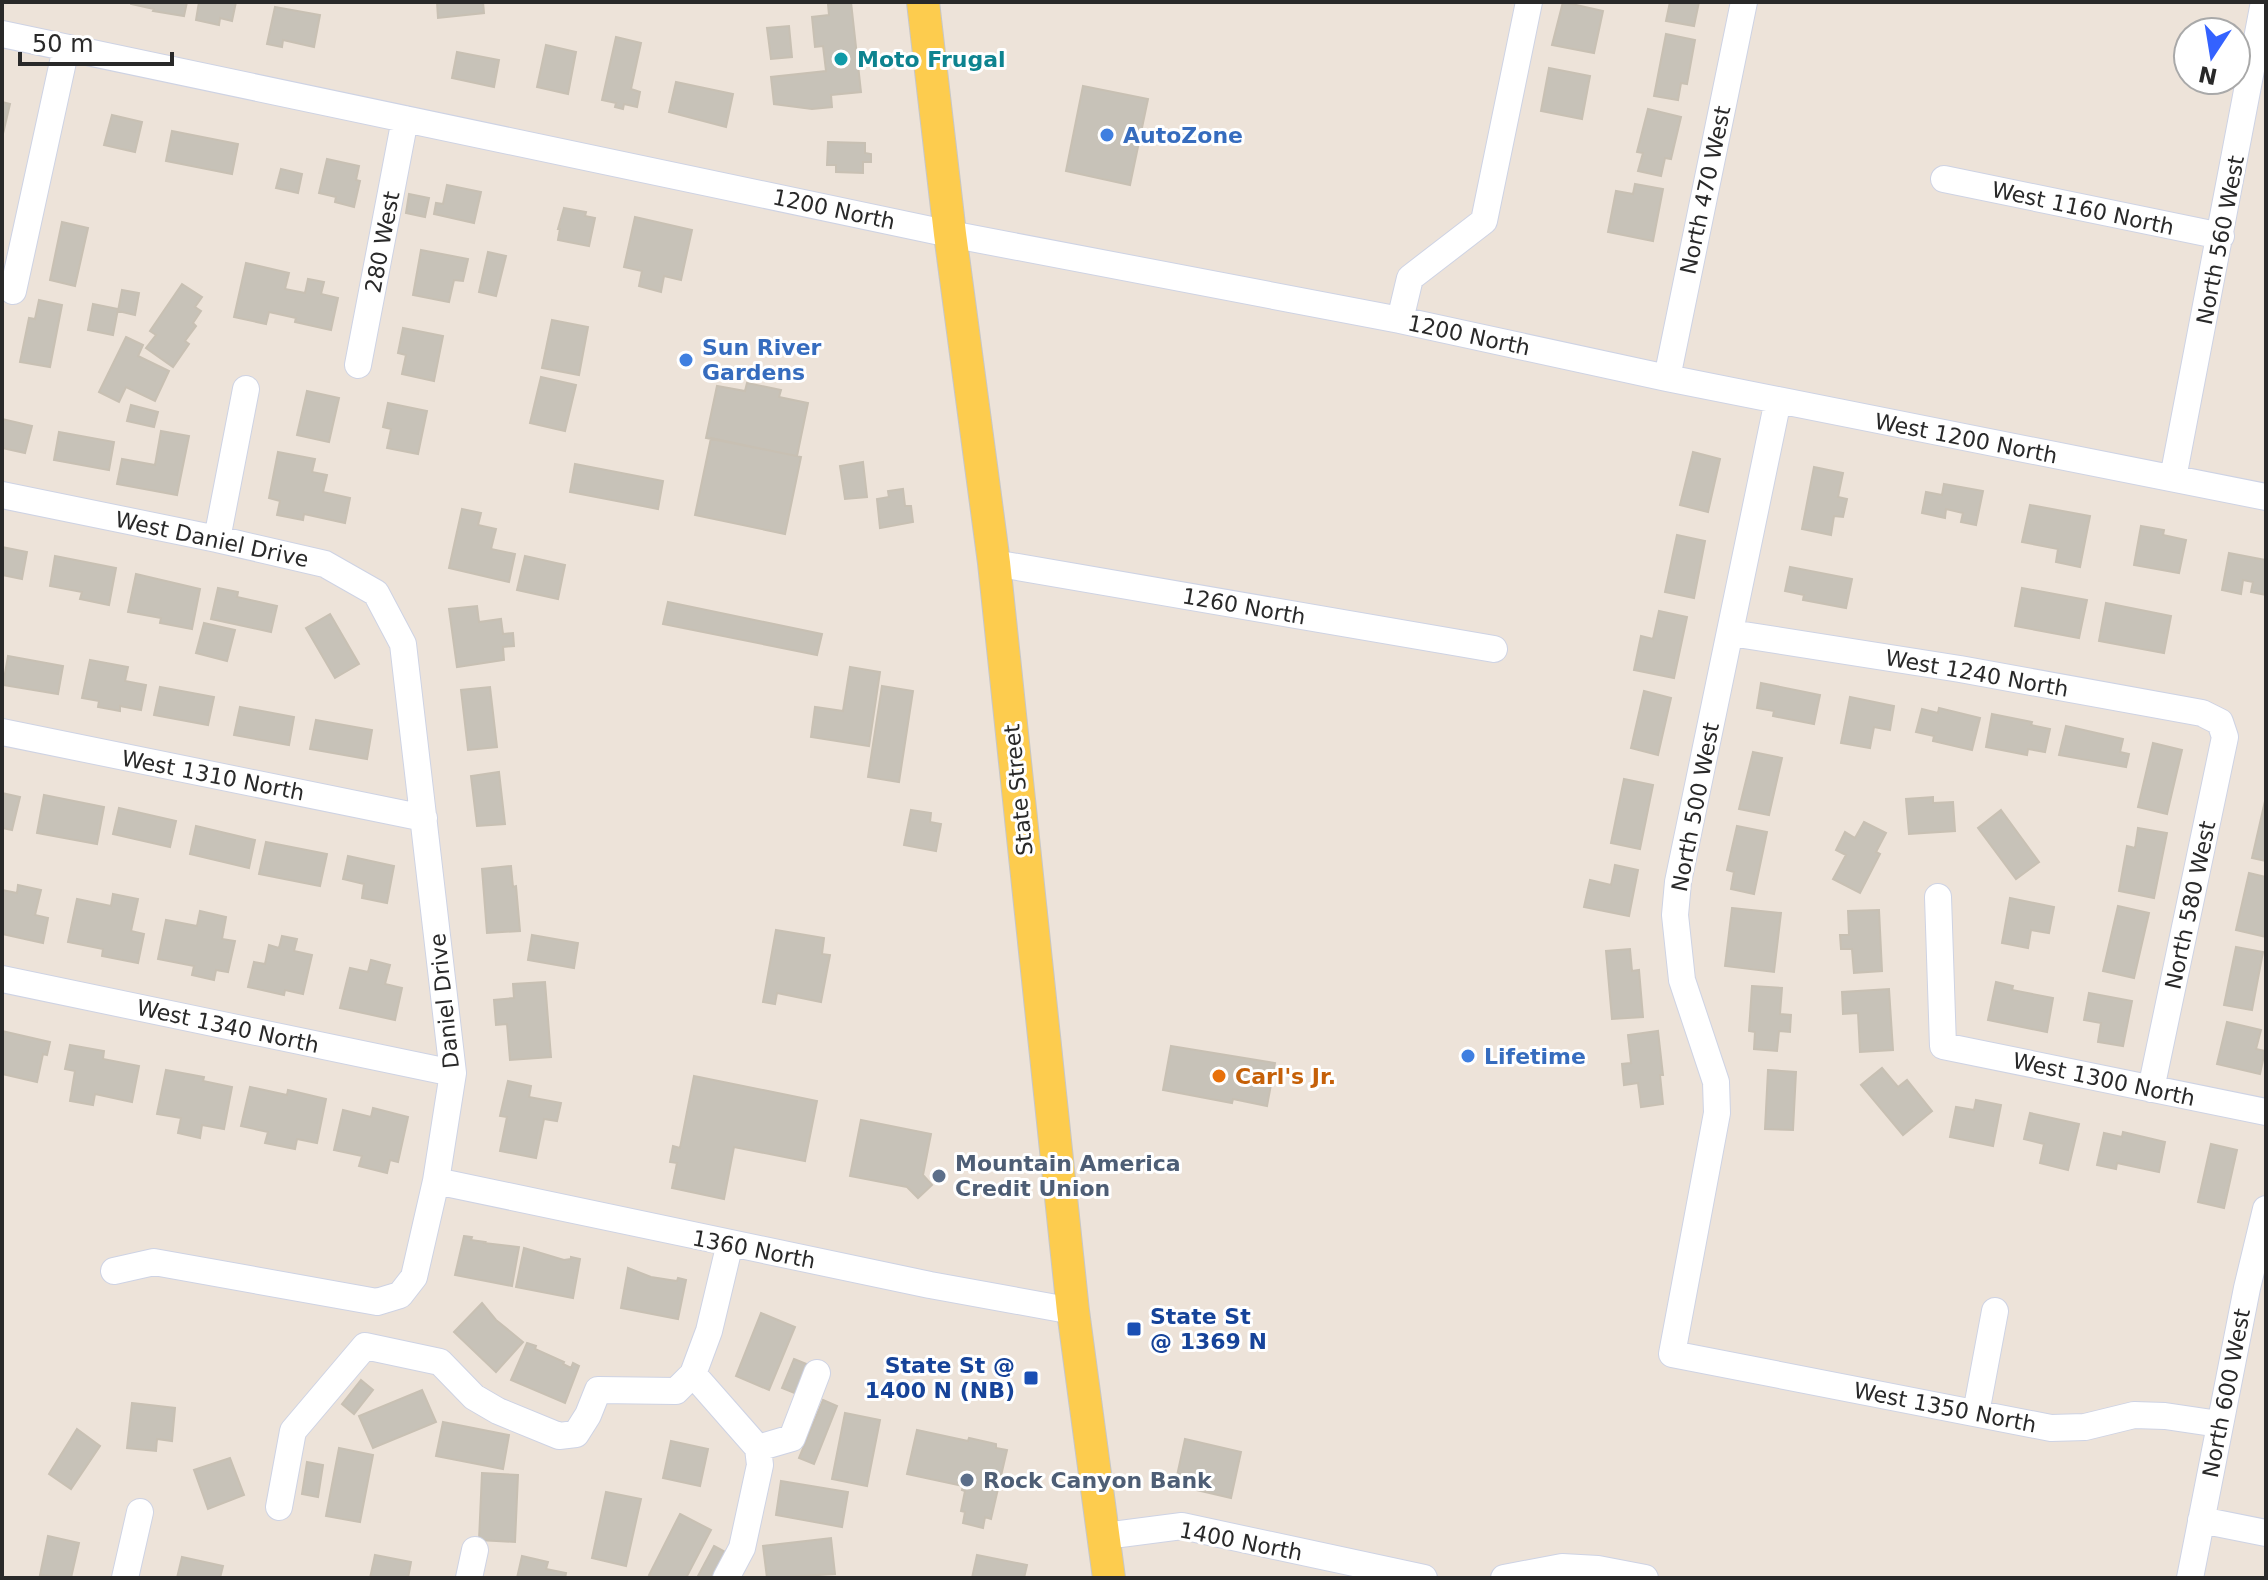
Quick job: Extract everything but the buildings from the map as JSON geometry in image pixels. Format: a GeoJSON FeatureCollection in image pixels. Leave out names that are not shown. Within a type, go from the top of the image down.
{"type":"FeatureCollection","features":[{"type":"Feature","properties":{"kind":"main road","name":"State Street"},"geometry":{"type":"LineString","coordinates":[[923,2],[994,563],[1073,1311],[1109,1578]]}},
{"type":"Feature","properties":{"kind":"street"},"geometry":{"type":"LineString","coordinates":[[1400,320],[1410,278],[1484,221],[1529,2]]}},
{"type":"Feature","properties":{"kind":"street","name":"North 470 West"},"geometry":{"type":"LineString","coordinates":[[1667,378],[1744,2]]}},
{"type":"Feature","properties":{"kind":"street","name":"North 560 West"},"geometry":{"type":"LineString","coordinates":[[2173,478],[2264,2]]}},
{"type":"Feature","properties":{"kind":"street","name":"1200 North"},"geometry":{"type":"LineString","coordinates":[[2,34],[950,234],[1400,320],[1667,378]]}},
{"type":"Feature","properties":{"kind":"street"},"geometry":{"type":"LineString","coordinates":[[13,291],[66,48]]}},
{"type":"Feature","properties":{"kind":"street","name":"280 West"},"geometry":{"type":"LineString","coordinates":[[358,365],[405,119]]}},
{"type":"Feature","properties":{"kind":"street","name":"West 1160 North"},"geometry":{"type":"LineString","coordinates":[[1944,179],[2221,236]]}},
{"type":"Feature","properties":{"kind":"street","name":"West 1200 North"},"geometry":{"type":"LineString","coordinates":[[1667,378],[2266,497]]}},
{"type":"Feature","properties":{"kind":"street"},"geometry":{"type":"LineString","coordinates":[[217,539],[246,389]]}},
{"type":"Feature","properties":{"kind":"street","name":"North 500 West"},"geometry":{"type":"LineString","coordinates":[[1672,1354],[1717,1113],[1716,1082],[1682,980],[1675,915],[1678,882],[1778,400]]}},
{"type":"Feature","properties":{"kind":"street","name":"West Daniel Drive"},"geometry":{"type":"LineString","coordinates":[[2,495],[325,564],[376,593],[403,644],[424,818]]}},
{"type":"Feature","properties":{"kind":"street","name":"1260 North"},"geometry":{"type":"LineString","coordinates":[[994,563],[1494,649]]}},
{"type":"Feature","properties":{"kind":"street","name":"West 1240 North"},"geometry":{"type":"LineString","coordinates":[[1731,633],[1960,669],[2202,713],[2220,722]]}},
{"type":"Feature","properties":{"kind":"street","name":"North 580 West"},"geometry":{"type":"LineString","coordinates":[[2151,1089],[2225,737],[2220,722]]}},
{"type":"Feature","properties":{"kind":"street","name":"West 1310 North"},"geometry":{"type":"LineString","coordinates":[[2,732],[424,818]]}},
{"type":"Feature","properties":{"kind":"street","name":"Daniel Drive"},"geometry":{"type":"LineString","coordinates":[[114,1271],[154,1262],[377,1302],[400,1295],[414,1277],[436,1181],[453,1073],[424,818]]}},
{"type":"Feature","properties":{"kind":"street","name":"West 1300 North"},"geometry":{"type":"LineString","coordinates":[[1938,897],[1943,1046],[2266,1112]]}},
{"type":"Feature","properties":{"kind":"street","name":"West 1340 North"},"geometry":{"type":"LineString","coordinates":[[2,979],[453,1073]]}},
{"type":"Feature","properties":{"kind":"street","name":"1360 North"},"geometry":{"type":"LineString","coordinates":[[436,1181],[930,1285],[1073,1311]]}},
{"type":"Feature","properties":{"kind":"street","name":"North 600 West"},"geometry":{"type":"LineString","coordinates":[[2190,1578],[2219,1424],[2256,1290],[2266,1209]]}},
{"type":"Feature","properties":{"kind":"street"},"geometry":{"type":"LineString","coordinates":[[279,1507],[293,1431],[365,1346],[440,1362],[474,1397],[498,1411],[559,1436],[576,1434],[598,1390],[676,1391],[693,1374],[709,1331],[730,1243]]}},
{"type":"Feature","properties":{"kind":"street"},"geometry":{"type":"LineString","coordinates":[[1976,1413],[1995,1311]]}},
{"type":"Feature","properties":{"kind":"street","name":"West 1350 North"},"geometry":{"type":"LineString","coordinates":[[1672,1354],[2051,1428],[2085,1427],[2134,1415],[2219,1424]]}},
{"type":"Feature","properties":{"kind":"street"},"geometry":{"type":"LineString","coordinates":[[758,1448],[792,1438],[817,1373]]}},
{"type":"Feature","properties":{"kind":"street"},"geometry":{"type":"LineString","coordinates":[[693,1374],[758,1448],[760,1465],[742,1548],[726,1578]]}},
{"type":"Feature","properties":{"kind":"street"},"geometry":{"type":"LineString","coordinates":[[125,1578],[140,1512]]}},
{"type":"Feature","properties":{"kind":"street"},"geometry":{"type":"LineString","coordinates":[[2201,1520],[2266,1533]]}},
{"type":"Feature","properties":{"kind":"street","name":"1400 North"},"geometry":{"type":"LineString","coordinates":[[1105,1536],[1182,1526],[1424,1578]]}},
{"type":"Feature","properties":{"kind":"street"},"geometry":{"type":"LineString","coordinates":[[469,1578],[475,1550]]}},
{"type":"Feature","properties":{"kind":"street"},"geometry":{"type":"LineString","coordinates":[[1504,1578],[1562,1567],[1598,1569],[1645,1578]]}},
{"type":"Feature","properties":{"kind":"place","name":"Moto Frugal"},"geometry":{"type":"Point","coordinates":[841,59]}},
{"type":"Feature","properties":{"kind":"place","name":"AutoZone"},"geometry":{"type":"Point","coordinates":[1107,135]}},
{"type":"Feature","properties":{"kind":"place","name":"Sun River Gardens"},"geometry":{"type":"Point","coordinates":[686,360]}},
{"type":"Feature","properties":{"kind":"place","name":"Lifetime"},"geometry":{"type":"Point","coordinates":[1468,1056]}},
{"type":"Feature","properties":{"kind":"place","name":"Carl's Jr."},"geometry":{"type":"Point","coordinates":[1219,1076]}},
{"type":"Feature","properties":{"kind":"place","name":"Mountain America Credit Union"},"geometry":{"type":"Point","coordinates":[939,1176]}},
{"type":"Feature","properties":{"kind":"place","name":"State St @ 1369 N"},"geometry":{"type":"Point","coordinates":[1134,1329]}},
{"type":"Feature","properties":{"kind":"place","name":"State St @ 1400 N (NB)"},"geometry":{"type":"Point","coordinates":[1031,1378]}},
{"type":"Feature","properties":{"kind":"place","name":"Rock Canyon Bank"},"geometry":{"type":"Point","coordinates":[967,1480]}}]}
